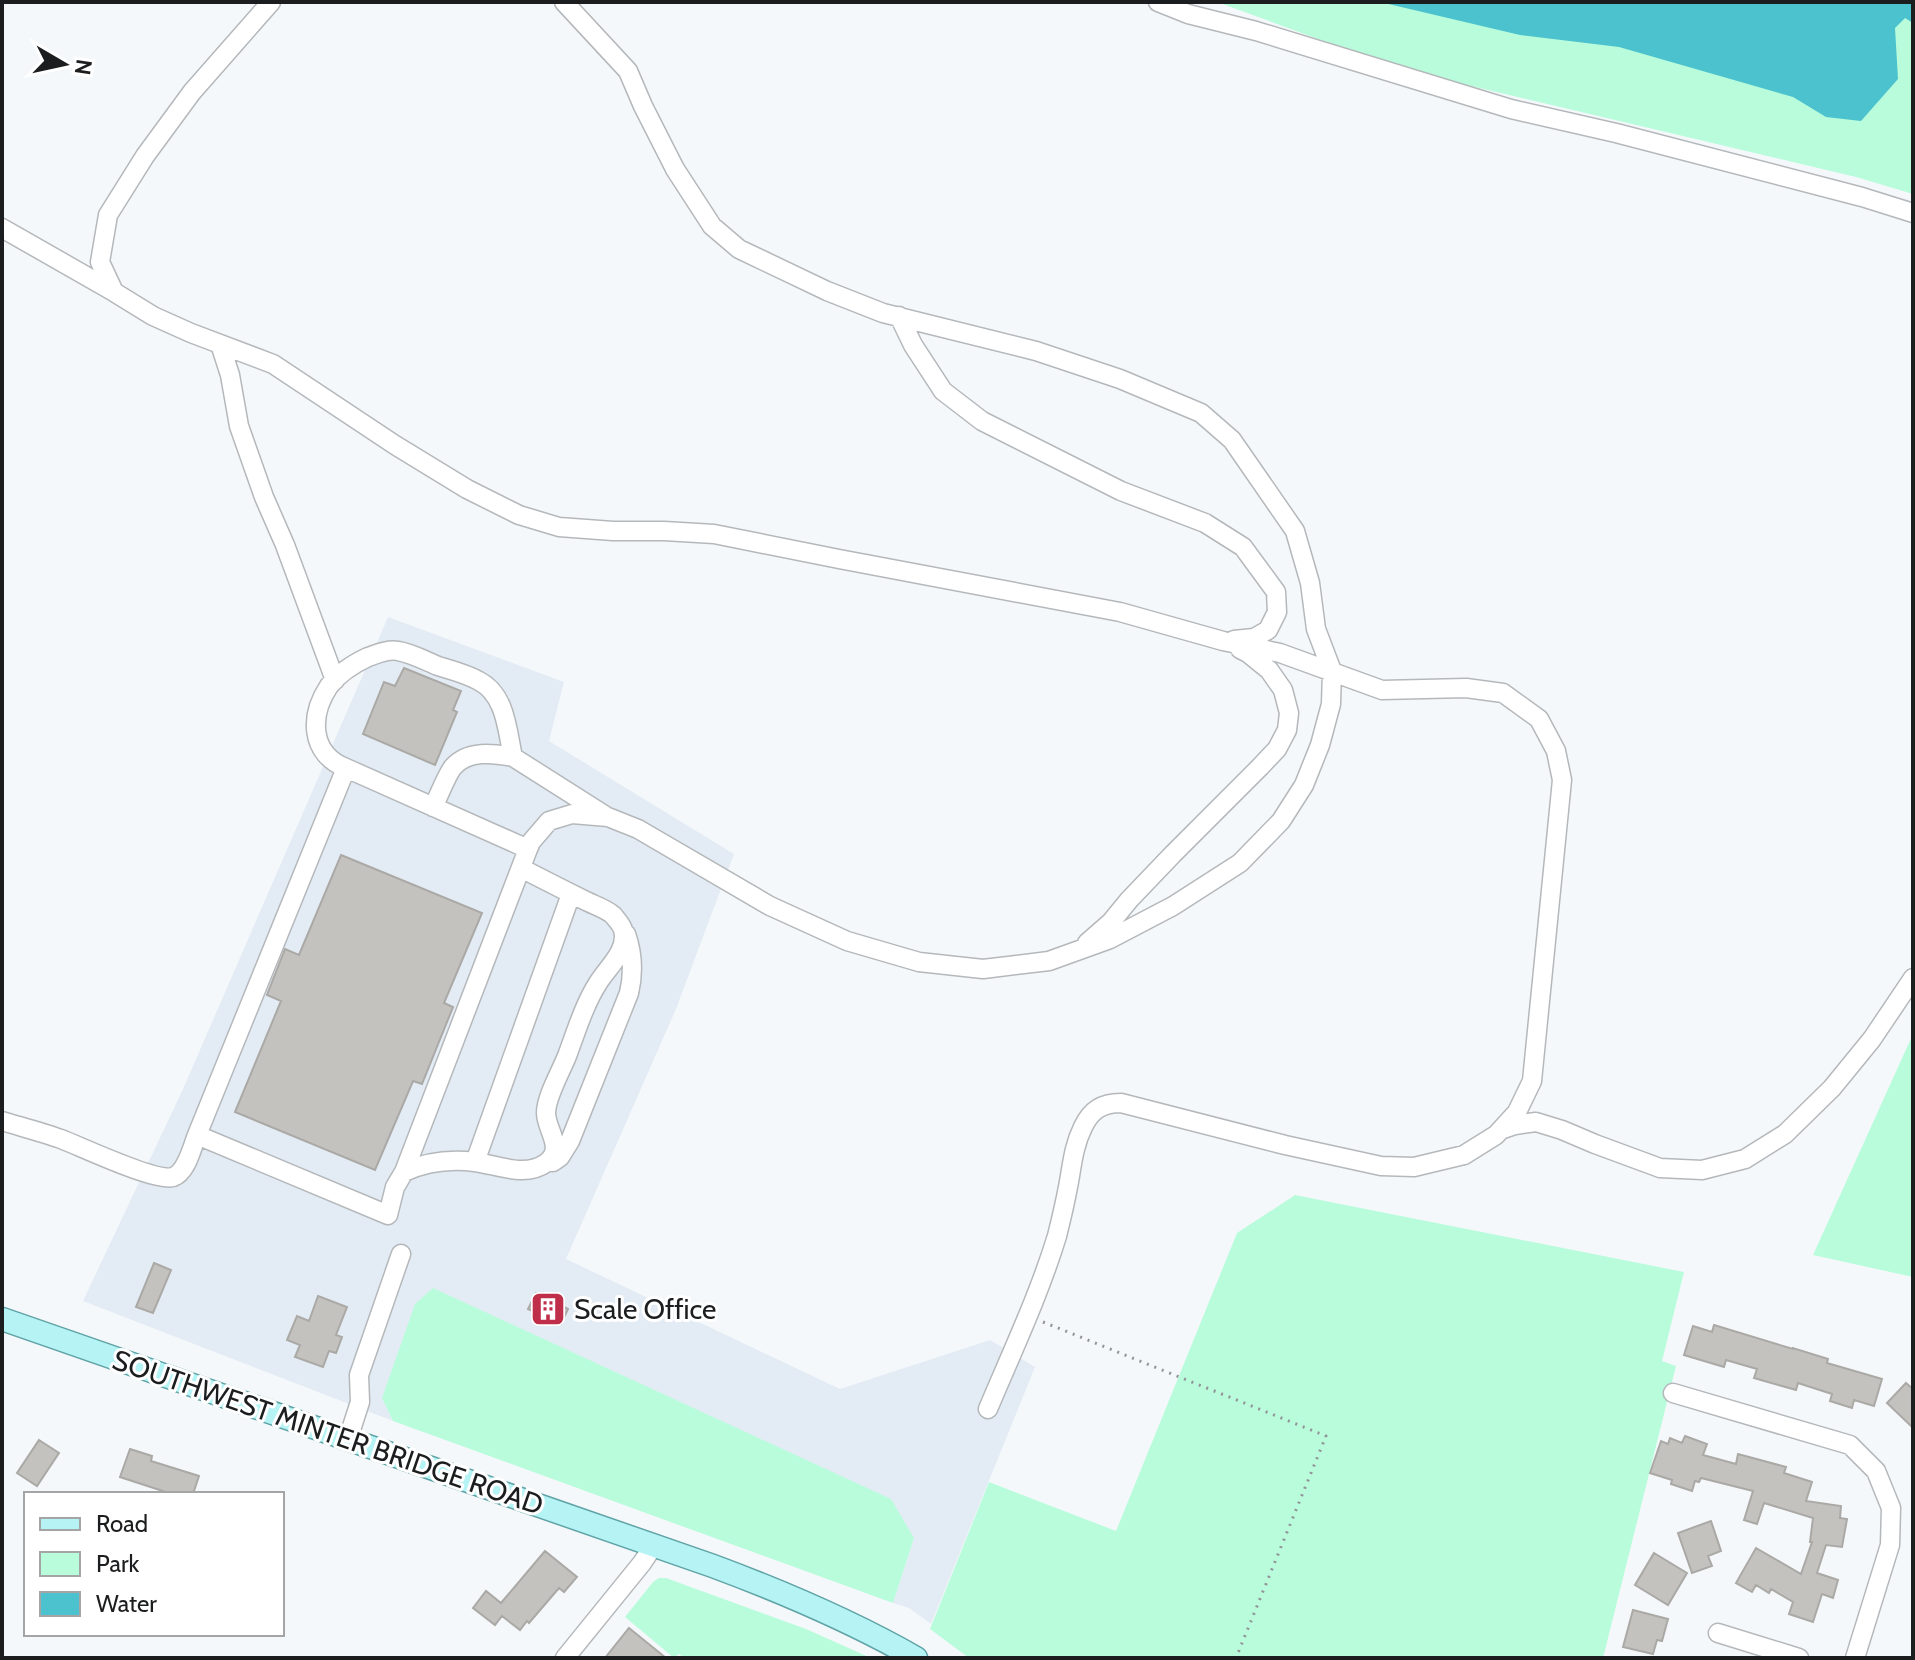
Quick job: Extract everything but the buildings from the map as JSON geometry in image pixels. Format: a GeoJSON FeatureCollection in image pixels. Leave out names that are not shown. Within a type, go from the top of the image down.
{"type":"FeatureCollection","features":[{"type":"Feature","properties":{"kind":"main road","name":"SOUTHWEST MINTER BRIDGE ROAD"},"geometry":{"type":"LineString","coordinates":[[2,1319],[654,1545],[786,1594],[916,1658]]}},
{"type":"Feature","properties":{"kind":"street"},"geometry":{"type":"LineString","coordinates":[[114,292],[100,262],[108,215],[145,156],[192,92],[271,2]]}},
{"type":"Feature","properties":{"kind":"street"},"geometry":{"type":"LineString","coordinates":[[433,807],[453,767],[469,755],[495,753],[513,757],[608,817],[638,829],[770,906],[847,941],[919,962],[983,969],[1049,961],[1110,939],[1173,906],[1240,863],[1281,821],[1304,785],[1320,745],[1331,704],[1332,671],[1316,629],[1310,583],[1295,531],[1232,440],[1201,413],[1120,379],[1036,351],[883,313],[827,291],[739,249],[712,226],[675,169],[628,71],[564,2]]}},
{"type":"Feature","properties":{"kind":"street"},"geometry":{"type":"LineString","coordinates":[[1158,2],[1188,14],[1256,31],[1511,109],[1630,136],[1913,213]]}},
{"type":"Feature","properties":{"kind":"street"},"geometry":{"type":"LineString","coordinates":[[2,228],[153,316],[273,364],[455,482],[519,515],[559,527],[714,534],[1120,612],[1223,641],[1280,653],[1382,690],[1466,688],[1503,693],[1539,719],[1556,751],[1562,780],[1531,1101],[1542,1118],[1554,1127]]}},
{"type":"Feature","properties":{"kind":"street"},"geometry":{"type":"LineString","coordinates":[[899,316],[913,345],[943,391],[982,421],[1121,491],[1205,523],[1243,547],[1276,592],[1277,612],[1268,630],[1254,638],[1223,641]]}},
{"type":"Feature","properties":{"kind":"street"},"geometry":{"type":"LineString","coordinates":[[220,344],[230,375],[239,426],[335,680]]}},
{"type":"Feature","properties":{"kind":"street"},"geometry":{"type":"LineString","coordinates":[[1071,953],[1111,922],[1162,865],[1277,749],[1287,730],[1289,713],[1283,690],[1269,670],[1248,653],[1223,641]]}},
{"type":"Feature","properties":{"kind":"street"},"geometry":{"type":"LineString","coordinates":[[513,757],[503,712],[495,694],[480,681],[397,651],[381,652],[352,664],[335,680],[324,697],[315,731],[320,747],[333,763],[528,849]]}},
{"type":"Feature","properties":{"kind":"street"},"geometry":{"type":"LineString","coordinates":[[2,1121],[162,1177],[180,1173],[346,768]]}},
{"type":"Feature","properties":{"kind":"street"},"geometry":{"type":"LineString","coordinates":[[197,1135],[388,1215],[395,1187],[404,1172],[531,842],[549,821],[572,814],[608,817]]}},
{"type":"Feature","properties":{"kind":"street"},"geometry":{"type":"LineString","coordinates":[[404,1172],[424,1164],[475,1162],[524,1170],[551,1164],[560,1157],[570,1141],[629,993],[633,977],[631,949],[623,928],[611,914],[521,868]]}},
{"type":"Feature","properties":{"kind":"street"},"geometry":{"type":"LineString","coordinates":[[475,1162],[571,894]]}},
{"type":"Feature","properties":{"kind":"street"},"geometry":{"type":"LineString","coordinates":[[537,1168],[550,1161],[555,1150],[546,1112],[552,1093],[596,985],[619,952],[624,938],[623,928]]}},
{"type":"Feature","properties":{"kind":"street"},"geometry":{"type":"LineString","coordinates":[[1500,1130],[1536,1122],[1660,1168],[1702,1170],[1745,1159],[1785,1134],[1832,1088],[1872,1039],[1913,978]]}},
{"type":"Feature","properties":{"kind":"street"},"geometry":{"type":"LineString","coordinates":[[988,1409],[1041,1281],[1057,1235],[1073,1154],[1083,1126],[1094,1110],[1106,1103],[1121,1103],[1381,1166],[1414,1167],[1464,1155],[1500,1130],[1517,1112],[1532,1081]]}},
{"type":"Feature","properties":{"kind":"street"},"geometry":{"type":"LineString","coordinates":[[348,1439],[360,1402],[359,1375],[401,1254]]}},
{"type":"Feature","properties":{"kind":"street"},"geometry":{"type":"LineString","coordinates":[[1673,1393],[1850,1445],[1876,1471],[1891,1508],[1890,1545],[1855,1658]]}},
{"type":"Feature","properties":{"kind":"street"},"geometry":{"type":"LineString","coordinates":[[565,1658],[654,1545]]}},
{"type":"Feature","properties":{"kind":"street"},"geometry":{"type":"LineString","coordinates":[[1718,1633],[1799,1658]]}},
{"type":"Feature","properties":{"kind":"path"},"geometry":{"type":"LineString","coordinates":[[1027,1315],[1326,1436],[1236,1658]]}},
{"type":"Feature","properties":{"kind":"shaded area"},"geometry":{"type":"Polygon","coordinates":[[[388,617],[564,682],[549,741],[734,854],[676,1009],[566,1259],[840,1389],[990,1340],[1035,1367],[931,1624],[909,1608],[893,1603],[914,1538],[382,1397],[393,1421],[83,1301],[183,1089],[388,617]]]}},
{"type":"Feature","properties":{"kind":"green space"},"geometry":{"type":"Polygon","coordinates":[[[1217,2],[1913,2],[1913,194],[1856,177],[1403,70],[1217,2]]]}},
{"type":"Feature","properties":{"kind":"green space"},"geometry":{"type":"Polygon","coordinates":[[[1913,1034],[1913,1277],[1813,1255],[1913,1034]]]}},
{"type":"Feature","properties":{"kind":"green space"},"geometry":{"type":"Polygon","coordinates":[[[1295,1195],[1684,1272],[1662,1361],[1676,1366],[1603,1658],[969,1658],[930,1629],[989,1482],[1116,1531],[1237,1233],[1295,1195]]]}},
{"type":"Feature","properties":{"kind":"green space"},"geometry":{"type":"Polygon","coordinates":[[[433,1288],[891,1499],[914,1538],[893,1603],[393,1421],[382,1398],[415,1304],[433,1288]]]}},
{"type":"Feature","properties":{"kind":"green space"},"geometry":{"type":"Polygon","coordinates":[[[659,1578],[806,1629],[871,1658],[684,1658],[679,1654],[674,1658],[625,1617],[659,1578]]]}},
{"type":"Feature","properties":{"kind":"water"},"geometry":{"type":"Polygon","coordinates":[[[1380,2],[1913,2],[1913,23],[1905,18],[1895,28],[1898,79],[1861,121],[1826,117],[1793,97],[1619,47],[1520,35],[1380,2]]]}},
{"type":"Feature","properties":{"kind":"place","name":"Scale Office"},"geometry":{"type":"Point","coordinates":[548,1309]}}]}
